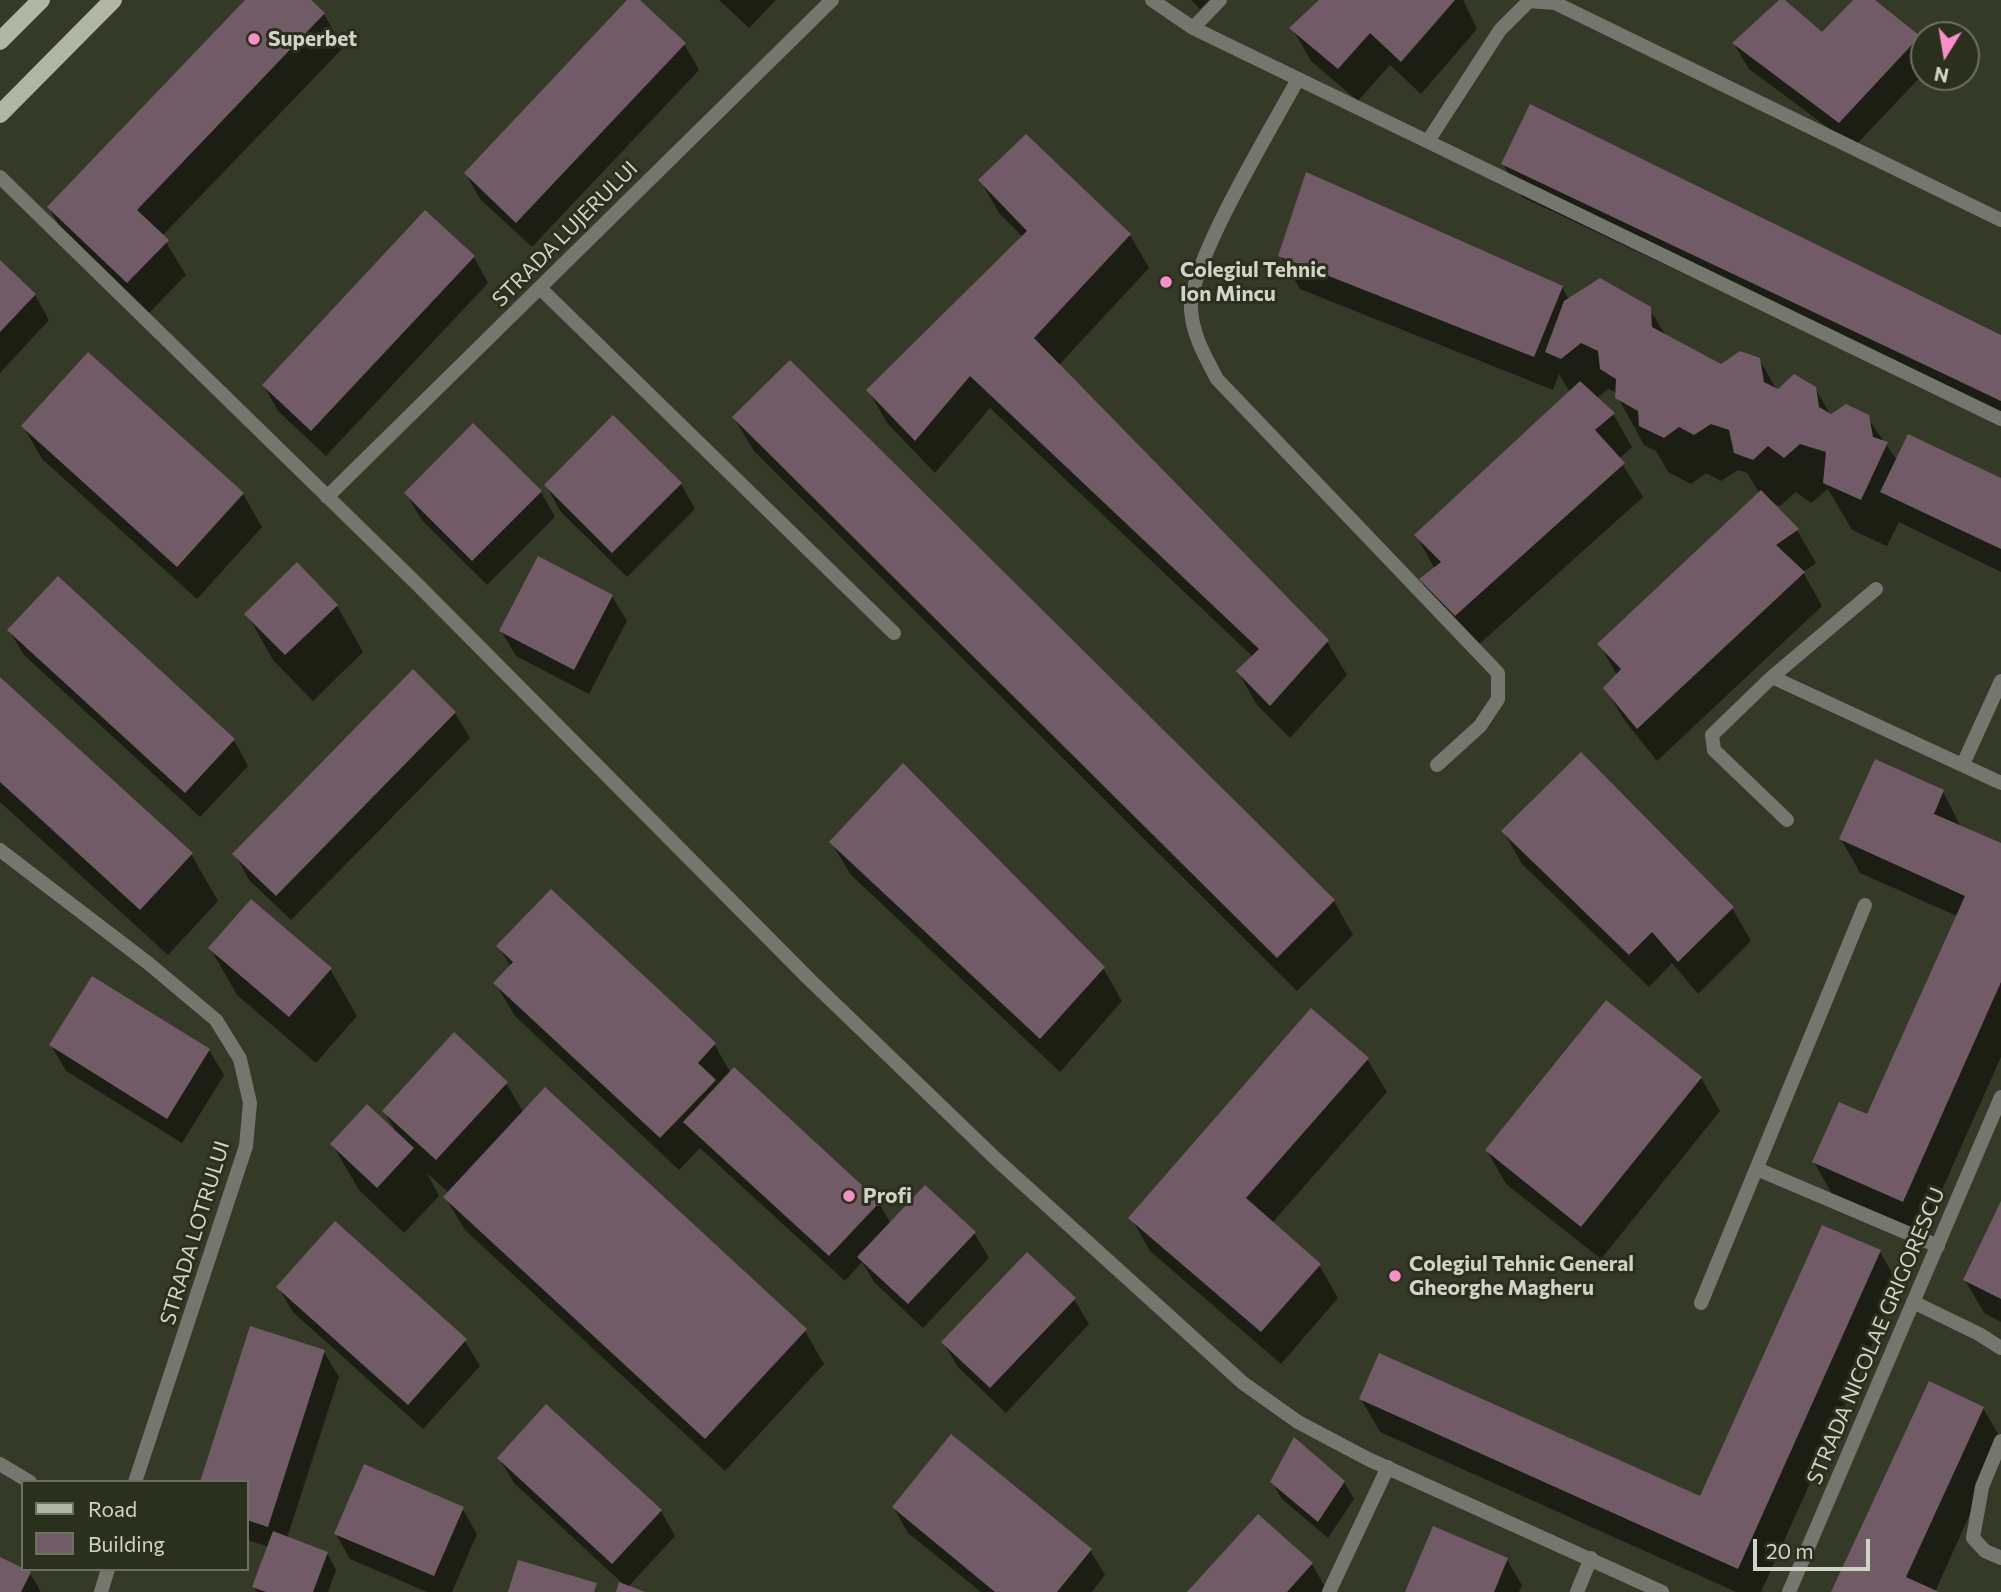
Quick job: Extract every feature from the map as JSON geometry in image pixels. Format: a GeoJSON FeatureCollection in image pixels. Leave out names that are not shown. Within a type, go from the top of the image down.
{"type":"FeatureCollection","features":[{"type":"Feature","properties":{"kind":"main road"},"geometry":{"type":"LineString","coordinates":[[0,41],[41,0]]}},
{"type":"Feature","properties":{"kind":"main road"},"geometry":{"type":"LineString","coordinates":[[0,114],[113,0]]}},
{"type":"Feature","properties":{"kind":"street","name":"STRADA LUJERULUI"},"geometry":{"type":"LineString","coordinates":[[327,497],[832,0]]}},
{"type":"Feature","properties":{"kind":"street"},"geometry":{"type":"LineString","coordinates":[[1152,0],[1193,28],[2001,419]]}},
{"type":"Feature","properties":{"kind":"street"},"geometry":{"type":"LineString","coordinates":[[1193,28],[1220,0]]}},
{"type":"Feature","properties":{"kind":"street"},"geometry":{"type":"LineString","coordinates":[[1428,141],[1500,30],[1529,1],[1557,2],[2001,220]]}},
{"type":"Feature","properties":{"kind":"street"},"geometry":{"type":"LineString","coordinates":[[1298,79],[1198,270],[1191,307],[1197,341],[1217,379],[1498,673],[1498,699],[1480,726],[1437,765]]}},
{"type":"Feature","properties":{"kind":"street"},"geometry":{"type":"LineString","coordinates":[[0,177],[327,497],[810,980],[997,1160],[1243,1383],[1297,1422],[1388,1468],[1662,1592]]}},
{"type":"Feature","properties":{"kind":"street"},"geometry":{"type":"LineString","coordinates":[[541,289],[894,633]]}},
{"type":"Feature","properties":{"kind":"street"},"geometry":{"type":"LineString","coordinates":[[1787,820],[1714,750],[1712,736],[1772,677],[1876,589]]}},
{"type":"Feature","properties":{"kind":"street"},"geometry":{"type":"LineString","coordinates":[[1772,677],[2001,783]]}},
{"type":"Feature","properties":{"kind":"street"},"geometry":{"type":"LineString","coordinates":[[1963,764],[2001,681]]}},
{"type":"Feature","properties":{"kind":"street","name":"STRADA LOTRULUI"},"geometry":{"type":"LineString","coordinates":[[0,850],[148,963],[215,1020],[240,1059],[250,1103],[246,1146],[136,1480]]}},
{"type":"Feature","properties":{"kind":"street"},"geometry":{"type":"LineString","coordinates":[[1701,1303],[1865,905]]}},
{"type":"Feature","properties":{"kind":"street","name":"STRADA NICOLAE GRIGORESCU"},"geometry":{"type":"LineString","coordinates":[[1789,1592],[2001,1097]]}},
{"type":"Feature","properties":{"kind":"street"},"geometry":{"type":"LineString","coordinates":[[1757,1169],[1938,1246]]}},
{"type":"Feature","properties":{"kind":"street"},"geometry":{"type":"LineString","coordinates":[[1913,1302],[1979,1334],[2001,1348]]}},
{"type":"Feature","properties":{"kind":"street"},"geometry":{"type":"LineString","coordinates":[[2001,1441],[1982,1487],[1973,1538],[1985,1551],[2001,1558]]}},
{"type":"Feature","properties":{"kind":"street"},"geometry":{"type":"LineString","coordinates":[[0,1464],[27,1480]]}},
{"type":"Feature","properties":{"kind":"street"},"geometry":{"type":"LineString","coordinates":[[1329,1592],[1388,1468]]}},
{"type":"Feature","properties":{"kind":"street"},"geometry":{"type":"LineString","coordinates":[[1577,1592],[1591,1558]]}},
{"type":"Feature","properties":{"kind":"street"},"geometry":{"type":"LineString","coordinates":[[101,1592],[107,1571]]}},
{"type":"Feature","properties":{"kind":"building"},"geometry":{"type":"Polygon","coordinates":[[[245,0],[311,0],[325,13],[137,210],[169,240],[127,283],[47,207],[245,0]]]}},
{"type":"Feature","properties":{"kind":"building"},"geometry":{"type":"Polygon","coordinates":[[[627,0],[640,0],[686,43],[516,223],[464,173],[627,0]]]}},
{"type":"Feature","properties":{"kind":"building"},"geometry":{"type":"Polygon","coordinates":[[[1319,0],[1455,0],[1401,62],[1370,33],[1338,69],[1289,28],[1319,0]]]}},
{"type":"Feature","properties":{"kind":"building"},"geometry":{"type":"Polygon","coordinates":[[[1779,0],[1785,0],[1822,32],[1853,0],[1875,0],[1910,28],[1910,47],[1839,123],[1732,43],[1779,0]]]}},
{"type":"Feature","properties":{"kind":"building"},"geometry":{"type":"Polygon","coordinates":[[[1530,104],[2001,335],[2001,401],[1501,164],[1530,104]]]}},
{"type":"Feature","properties":{"kind":"building"},"geometry":{"type":"Polygon","coordinates":[[[1026,134],[1131,234],[1034,338],[1329,640],[1270,706],[1236,671],[1259,649],[970,376],[915,441],[866,390],[1027,231],[978,180],[1026,134]]]}},
{"type":"Feature","properties":{"kind":"building"},"geometry":{"type":"Polygon","coordinates":[[[1306,172],[1563,286],[1534,357],[1278,256],[1306,172]]]}},
{"type":"Feature","properties":{"kind":"building"},"geometry":{"type":"Polygon","coordinates":[[[425,210],[475,256],[311,431],[262,385],[425,210]]]}},
{"type":"Feature","properties":{"kind":"building"},"geometry":{"type":"Polygon","coordinates":[[[0,260],[36,294],[0,332],[0,260]]]}},
{"type":"Feature","properties":{"kind":"building"},"geometry":{"type":"Polygon","coordinates":[[[1600,278],[1651,307],[1652,327],[1721,364],[1740,351],[1760,358],[1764,382],[1778,389],[1794,374],[1816,387],[1819,407],[1831,414],[1846,404],[1869,415],[1873,437],[1888,442],[1861,500],[1823,483],[1826,452],[1800,444],[1784,458],[1768,446],[1753,460],[1734,453],[1729,430],[1711,424],[1694,435],[1679,427],[1664,438],[1639,426],[1638,411],[1615,398],[1616,379],[1600,369],[1598,351],[1581,343],[1561,359],[1545,352],[1564,301],[1600,278]]]}},
{"type":"Feature","properties":{"kind":"building"},"geometry":{"type":"Polygon","coordinates":[[[88,352],[244,493],[177,567],[21,426],[88,352]]]}},
{"type":"Feature","properties":{"kind":"building"},"geometry":{"type":"Polygon","coordinates":[[[790,360],[1335,900],[1277,958],[732,417],[790,360]]]}},
{"type":"Feature","properties":{"kind":"building"},"geometry":{"type":"Polygon","coordinates":[[[1580,381],[1615,413],[1595,430],[1625,463],[1455,616],[1419,579],[1441,562],[1414,535],[1580,381]]]}},
{"type":"Feature","properties":{"kind":"building"},"geometry":{"type":"Polygon","coordinates":[[[613,415],[682,483],[612,553],[544,485],[613,415]]]}},
{"type":"Feature","properties":{"kind":"building"},"geometry":{"type":"Polygon","coordinates":[[[473,423],[542,491],[472,561],[404,493],[473,423]]]}},
{"type":"Feature","properties":{"kind":"building"},"geometry":{"type":"Polygon","coordinates":[[[1908,434],[2001,478],[2001,549],[1880,492],[1908,434]]]}},
{"type":"Feature","properties":{"kind":"building"},"geometry":{"type":"Polygon","coordinates":[[[1761,490],[1799,529],[1776,545],[1805,572],[1637,729],[1603,688],[1621,669],[1597,644],[1761,490]]]}},
{"type":"Feature","properties":{"kind":"building"},"geometry":{"type":"Polygon","coordinates":[[[538,556],[613,595],[574,670],[499,631],[538,556]]]}},
{"type":"Feature","properties":{"kind":"building"},"geometry":{"type":"Polygon","coordinates":[[[297,562],[338,605],[285,655],[244,614],[297,562]]]}},
{"type":"Feature","properties":{"kind":"building"},"geometry":{"type":"Polygon","coordinates":[[[58,576],[235,739],[185,793],[7,630],[58,576]]]}},
{"type":"Feature","properties":{"kind":"building"},"geometry":{"type":"Polygon","coordinates":[[[413,669],[456,712],[276,896],[232,854],[413,669]]]}},
{"type":"Feature","properties":{"kind":"building"},"geometry":{"type":"Polygon","coordinates":[[[0,677],[193,853],[140,910],[0,782],[0,677]]]}},
{"type":"Feature","properties":{"kind":"building"},"geometry":{"type":"Polygon","coordinates":[[[1581,752],[1734,907],[1678,962],[1652,932],[1629,955],[1501,831],[1581,752]]]}},
{"type":"Feature","properties":{"kind":"building"},"geometry":{"type":"Polygon","coordinates":[[[1875,759],[1944,790],[1934,814],[2001,843],[2001,982],[1903,1202],[1812,1162],[1839,1102],[1867,1114],[1965,896],[1839,839],[1875,759]]]}},
{"type":"Feature","properties":{"kind":"building"},"geometry":{"type":"Polygon","coordinates":[[[903,763],[1105,967],[1040,1039],[829,842],[903,763]]]}},
{"type":"Feature","properties":{"kind":"building"},"geometry":{"type":"Polygon","coordinates":[[[551,889],[716,1043],[698,1063],[716,1080],[660,1138],[493,983],[513,962],[496,946],[551,889]]]}},
{"type":"Feature","properties":{"kind":"building"},"geometry":{"type":"Polygon","coordinates":[[[251,899],[332,968],[289,1017],[208,948],[251,899]]]}},
{"type":"Feature","properties":{"kind":"building"},"geometry":{"type":"Polygon","coordinates":[[[92,976],[210,1049],[167,1119],[49,1045],[92,976]]]}},
{"type":"Feature","properties":{"kind":"building"},"geometry":{"type":"Polygon","coordinates":[[[1606,1000],[1702,1077],[1581,1227],[1485,1150],[1606,1000]]]}},
{"type":"Feature","properties":{"kind":"building"},"geometry":{"type":"Polygon","coordinates":[[[1311,1008],[1369,1058],[1246,1198],[1321,1264],[1261,1332],[1128,1218],[1311,1008]]]}},
{"type":"Feature","properties":{"kind":"building"},"geometry":{"type":"Polygon","coordinates":[[[454,1032],[508,1082],[436,1160],[382,1111],[454,1032]]]}},
{"type":"Feature","properties":{"kind":"building"},"geometry":{"type":"Polygon","coordinates":[[[734,1067],[880,1202],[829,1256],[683,1122],[734,1067]]]}},
{"type":"Feature","properties":{"kind":"building"},"geometry":{"type":"Polygon","coordinates":[[[545,1087],[807,1329],[705,1439],[443,1197],[545,1087]]]}},
{"type":"Feature","properties":{"kind":"building"},"geometry":{"type":"Polygon","coordinates":[[[367,1104],[414,1148],[377,1188],[330,1144],[367,1104]]]}},
{"type":"Feature","properties":{"kind":"building"},"geometry":{"type":"Polygon","coordinates":[[[925,1185],[976,1232],[908,1304],[857,1257],[925,1185]]]}},
{"type":"Feature","properties":{"kind":"building"},"geometry":{"type":"Polygon","coordinates":[[[2001,1201],[2001,1299],[1963,1280],[2001,1201]]]}},
{"type":"Feature","properties":{"kind":"building"},"geometry":{"type":"Polygon","coordinates":[[[335,1221],[467,1339],[408,1405],[276,1287],[335,1221]]]}},
{"type":"Feature","properties":{"kind":"building"},"geometry":{"type":"Polygon","coordinates":[[[1822,1225],[1881,1250],[1738,1569],[1359,1399],[1379,1353],[1700,1496],[1822,1225]]]}},
{"type":"Feature","properties":{"kind":"building"},"geometry":{"type":"Polygon","coordinates":[[[1027,1252],[1076,1298],[990,1388],[941,1342],[1027,1252]]]}},
{"type":"Feature","properties":{"kind":"building"},"geometry":{"type":"Polygon","coordinates":[[[250,1326],[325,1350],[268,1527],[248,1520],[248,1480],[201,1480],[250,1326]]]}},
{"type":"Feature","properties":{"kind":"building"},"geometry":{"type":"Polygon","coordinates":[[[1929,1381],[1984,1407],[1906,1577],[1939,1592],[1831,1592],[1929,1381]]]}},
{"type":"Feature","properties":{"kind":"building"},"geometry":{"type":"Polygon","coordinates":[[[546,1404],[662,1510],[612,1564],[497,1458],[546,1404]]]}},
{"type":"Feature","properties":{"kind":"building"},"geometry":{"type":"Polygon","coordinates":[[[951,1434],[1092,1549],[1057,1592],[995,1592],[892,1507],[951,1434]]]}},
{"type":"Feature","properties":{"kind":"building"},"geometry":{"type":"Polygon","coordinates":[[[1294,1437],[1345,1481],[1318,1522],[1270,1482],[1294,1437]]]}},
{"type":"Feature","properties":{"kind":"building"},"geometry":{"type":"Polygon","coordinates":[[[364,1464],[464,1507],[434,1576],[334,1534],[364,1464]]]}},
{"type":"Feature","properties":{"kind":"building"},"geometry":{"type":"Polygon","coordinates":[[[1258,1514],[1313,1563],[1287,1592],[1187,1592],[1258,1514]]]}},
{"type":"Feature","properties":{"kind":"building"},"geometry":{"type":"Polygon","coordinates":[[[1433,1526],[1508,1558],[1494,1592],[1405,1592],[1433,1526]]]}},
{"type":"Feature","properties":{"kind":"building"},"geometry":{"type":"Polygon","coordinates":[[[273,1531],[328,1552],[313,1592],[266,1592],[252,1587],[273,1531]]]}},
{"type":"Feature","properties":{"kind":"building"},"geometry":{"type":"Polygon","coordinates":[[[0,1557],[21,1567],[21,1571],[31,1572],[21,1592],[0,1592],[0,1557]]]}},
{"type":"Feature","properties":{"kind":"building"},"geometry":{"type":"Polygon","coordinates":[[[518,1560],[597,1583],[594,1592],[508,1592],[518,1560]]]}},
{"type":"Feature","properties":{"kind":"building"},"geometry":{"type":"Polygon","coordinates":[[[619,1582],[645,1592],[616,1592],[619,1582]]]}},
{"type":"Feature","properties":{"kind":"place","name":"Superbet"},"geometry":{"type":"Point","coordinates":[254,39]}},
{"type":"Feature","properties":{"kind":"place","name":"Colegiul Tehnic Ion Mincu"},"geometry":{"type":"Point","coordinates":[1166,282]}},
{"type":"Feature","properties":{"kind":"place","name":"Profi"},"geometry":{"type":"Point","coordinates":[849,1196]}},
{"type":"Feature","properties":{"kind":"place","name":"Colegiul Tehnic General Gheorghe Magheru"},"geometry":{"type":"Point","coordinates":[1395,1276]}}]}
